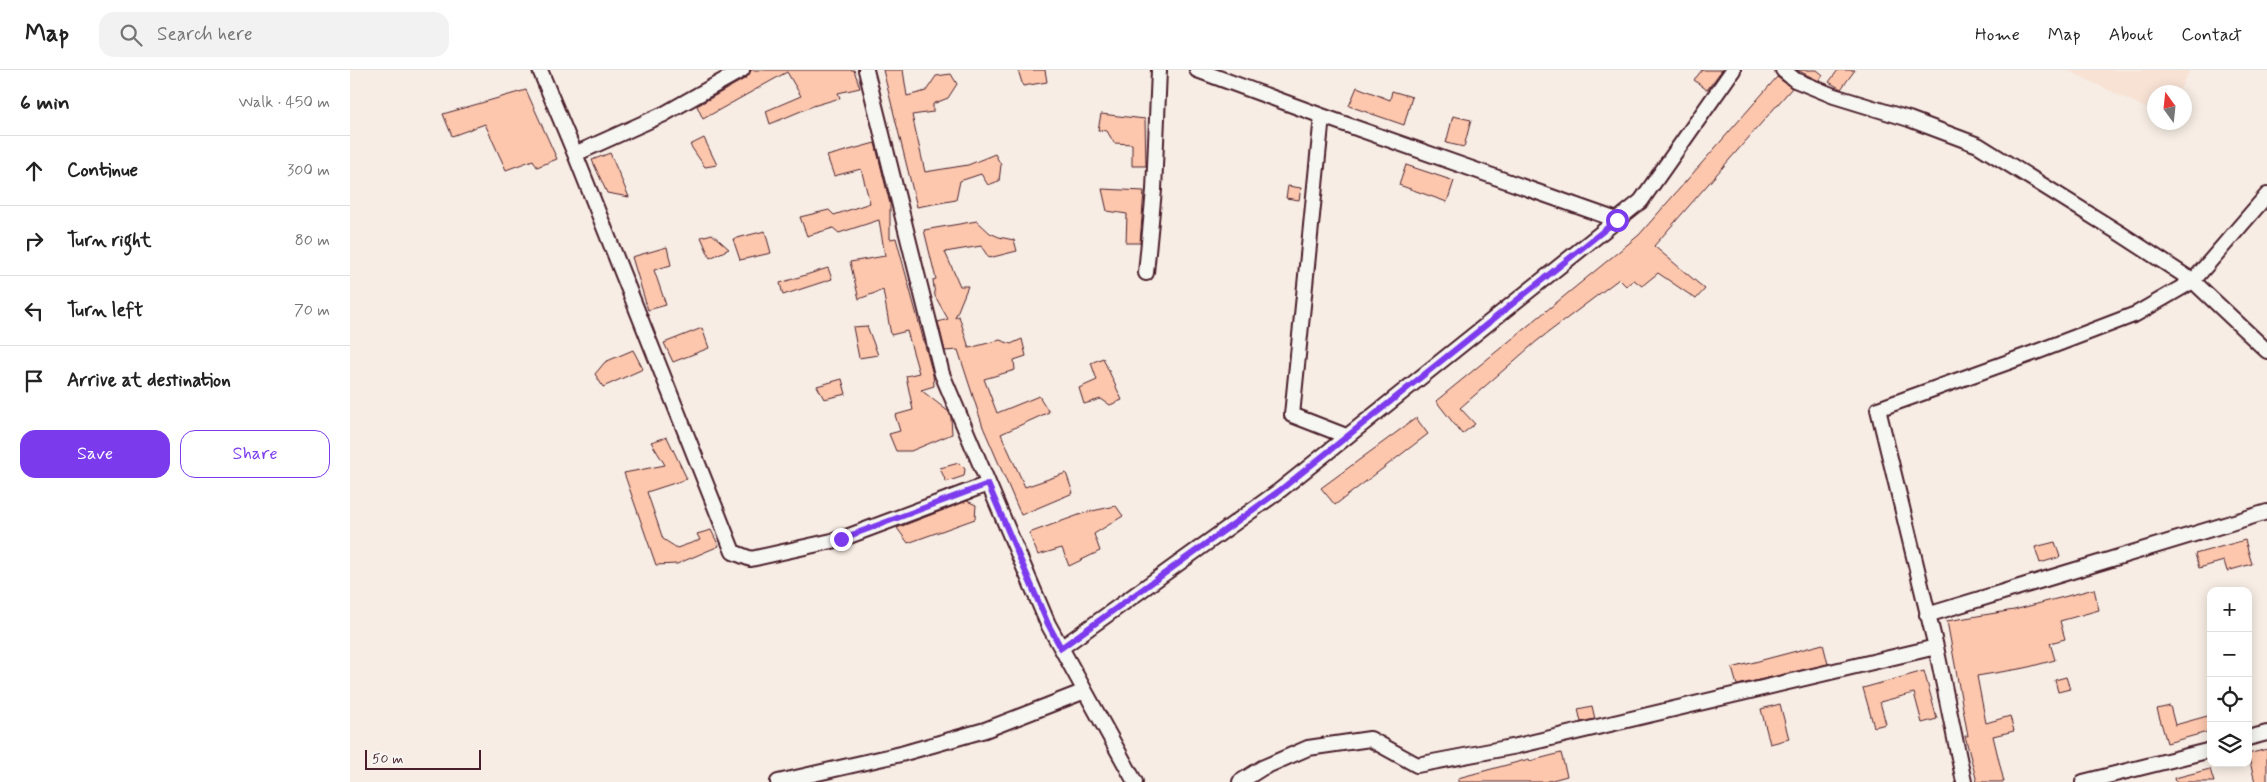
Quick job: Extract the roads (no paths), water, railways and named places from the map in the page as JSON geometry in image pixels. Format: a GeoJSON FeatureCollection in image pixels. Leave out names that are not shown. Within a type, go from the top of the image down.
{"type":"FeatureCollection","features":[{"type":"Feature","properties":{"kind":"street"},"geometry":{"type":"LineString","coordinates":[[540,70],[733,552],[751,558],[841,539],[988,484]]}},
{"type":"Feature","properties":{"kind":"street"},"geometry":{"type":"LineString","coordinates":[[575,154],[664,114],[742,70]]}},
{"type":"Feature","properties":{"kind":"street"},"geometry":{"type":"LineString","coordinates":[[866,70],[942,374],[1048,624],[1135,782]]}},
{"type":"Feature","properties":{"kind":"street"},"geometry":{"type":"LineString","coordinates":[[1146,273],[1154,190],[1159,70]]}},
{"type":"Feature","properties":{"kind":"street"},"geometry":{"type":"LineString","coordinates":[[1197,70],[1617,220]]}},
{"type":"Feature","properties":{"kind":"street"},"geometry":{"type":"LineString","coordinates":[[1061,648],[1279,491],[1641,201],[1733,70]]}},
{"type":"Feature","properties":{"kind":"street"},"geometry":{"type":"LineString","coordinates":[[1783,70],[1795,80],[1834,96],[1909,119],[1978,145],[2193,281],[2267,351]]}},
{"type":"Feature","properties":{"kind":"street"},"geometry":{"type":"LineString","coordinates":[[1322,116],[1292,415],[1346,436]]}},
{"type":"Feature","properties":{"kind":"street"},"geometry":{"type":"LineString","coordinates":[[1964,782],[1936,647],[1878,409],[2040,352],[2136,314],[2193,281],[2267,195]]}},
{"type":"Feature","properties":{"kind":"street"},"geometry":{"type":"LineString","coordinates":[[1927,615],[2267,512]]}},
{"type":"Feature","properties":{"kind":"street"},"geometry":{"type":"LineString","coordinates":[[1240,782],[1262,768],[1308,748],[1370,739],[1417,765],[1517,746],[1936,647]]}},
{"type":"Feature","properties":{"kind":"street"},"geometry":{"type":"LineString","coordinates":[[778,782],[901,754],[985,730],[1084,691]]}},
{"type":"Feature","properties":{"kind":"street"},"geometry":{"type":"LineString","coordinates":[[2252,737],[2267,732]]}},
{"type":"Feature","properties":{"kind":"street"},"geometry":{"type":"LineString","coordinates":[[2083,782],[2207,751]]}}]}
